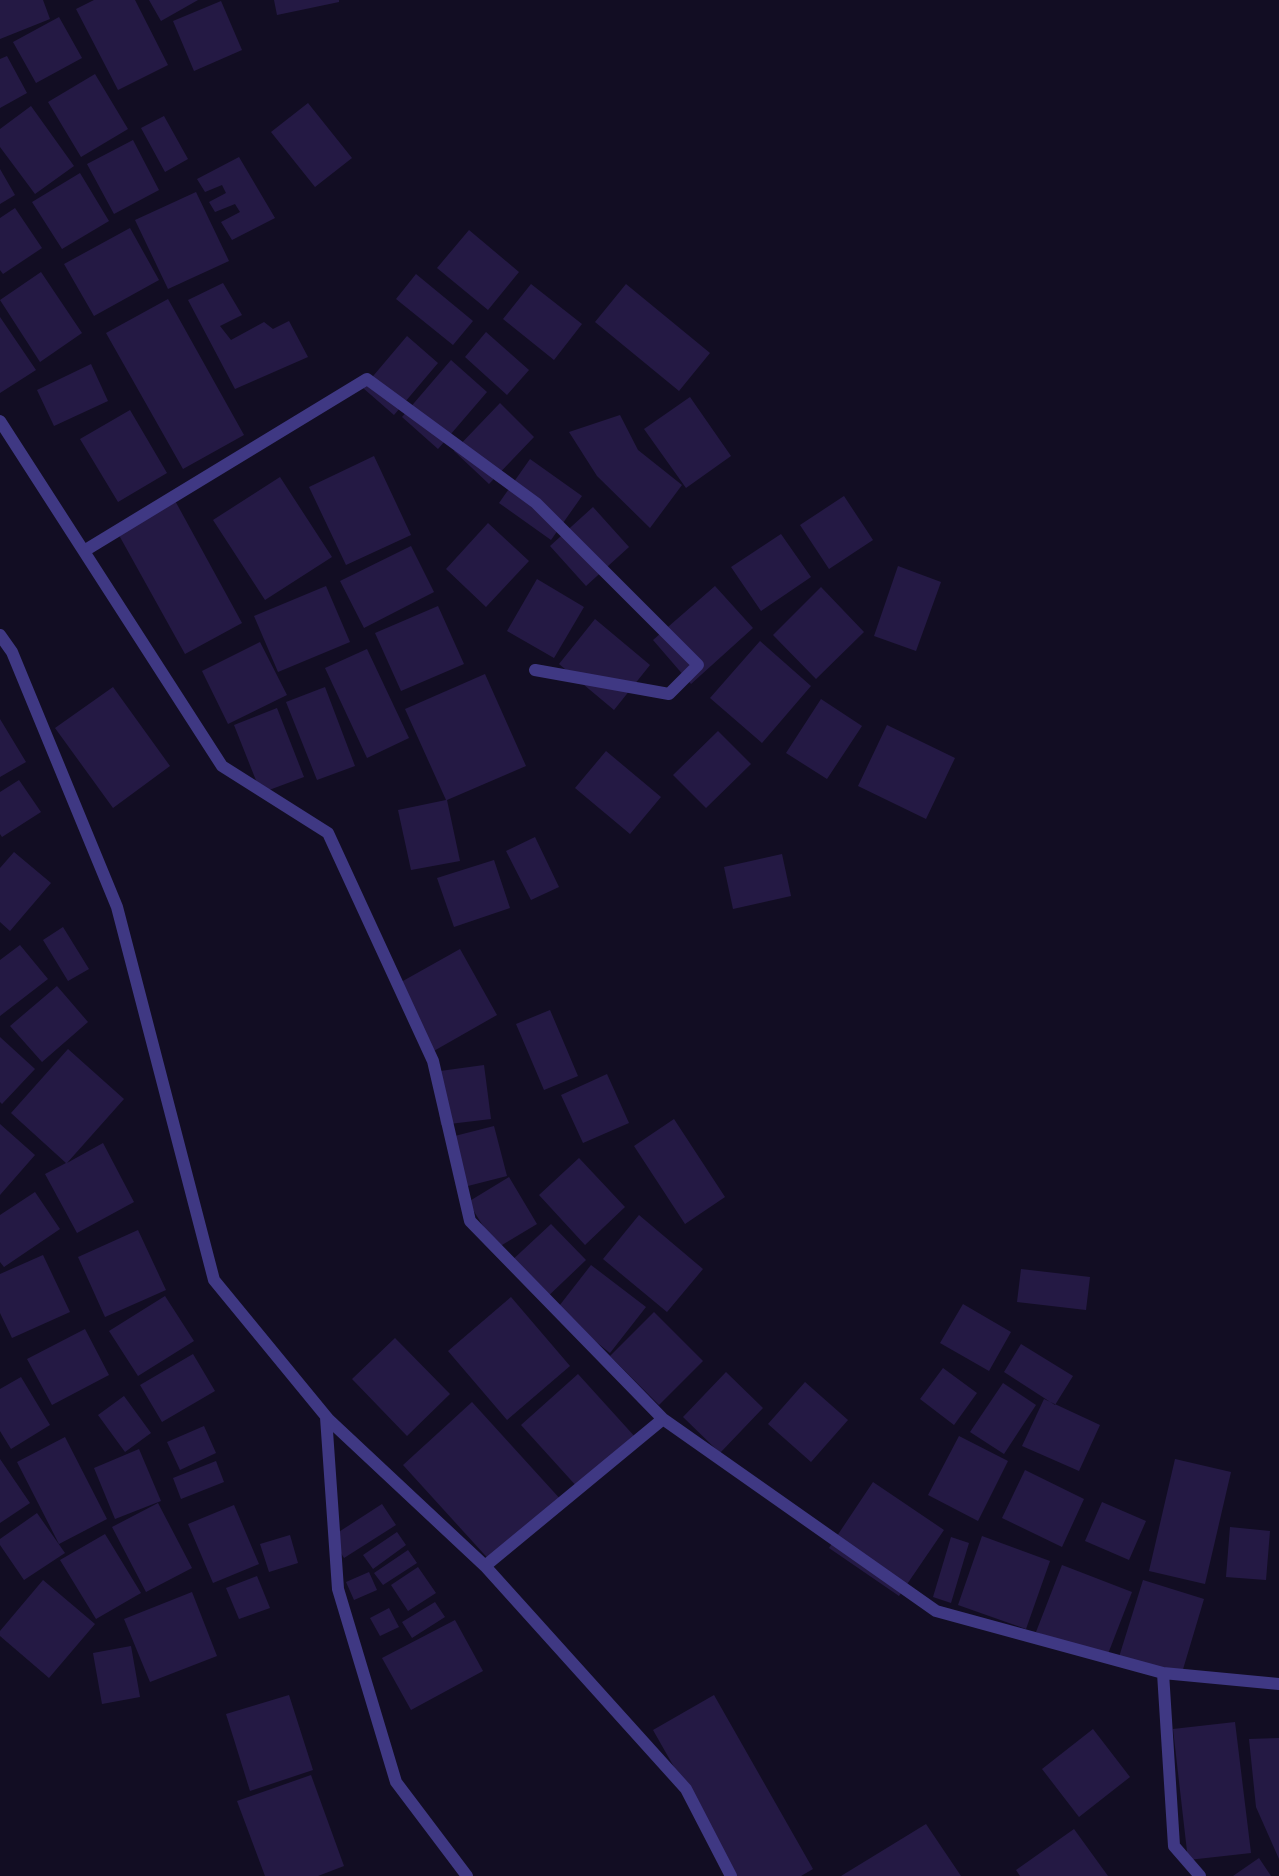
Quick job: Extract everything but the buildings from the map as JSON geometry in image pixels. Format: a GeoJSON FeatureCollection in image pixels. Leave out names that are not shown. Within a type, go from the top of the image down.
{"type":"FeatureCollection","features":[{"type":"Feature","properties":{"kind":"street"},"geometry":{"type":"LineString","coordinates":[[84,551],[367,379],[536,503],[698,665],[669,694],[535,670]]}},
{"type":"Feature","properties":{"kind":"street"},"geometry":{"type":"LineString","coordinates":[[0,421],[222,766],[328,833],[433,1061],[470,1222],[663,1419],[936,1611],[1163,1673],[1279,1684]]}},
{"type":"Feature","properties":{"kind":"street"},"geometry":{"type":"LineString","coordinates":[[0,635],[12,652],[117,907],[214,1280],[326,1417],[485,1566],[686,1789],[731,1876]]}},
{"type":"Feature","properties":{"kind":"street"},"geometry":{"type":"LineString","coordinates":[[326,1417],[338,1589],[396,1782],[467,1876]]}},
{"type":"Feature","properties":{"kind":"street"},"geometry":{"type":"LineString","coordinates":[[485,1566],[663,1419]]}},
{"type":"Feature","properties":{"kind":"street"},"geometry":{"type":"LineString","coordinates":[[1163,1673],[1174,1846],[1200,1876]]}}]}
